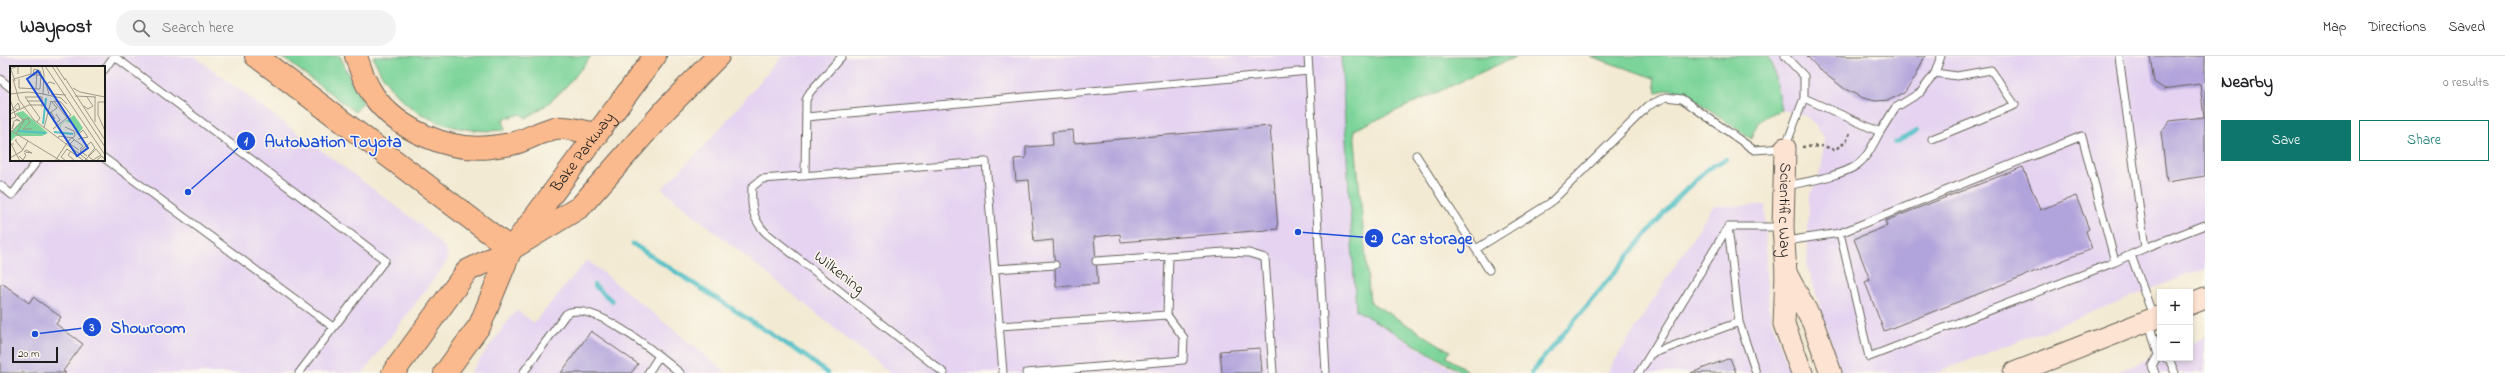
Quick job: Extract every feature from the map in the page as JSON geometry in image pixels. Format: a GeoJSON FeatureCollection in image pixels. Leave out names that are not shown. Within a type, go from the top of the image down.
{"type":"FeatureCollection","features":[{"type":"Feature","properties":{"kind":"main road"},"geometry":{"type":"LineString","coordinates":[[256,56],[511,249],[580,206],[667,108],[718,56]]}},
{"type":"Feature","properties":{"kind":"main road"},"geometry":{"type":"LineString","coordinates":[[356,56],[360,70],[374,95],[391,114],[414,130],[441,142],[463,146],[488,147],[516,143],[556,128],[597,134]]}},
{"type":"Feature","properties":{"kind":"main road","name":"Bake Parkway"},"geometry":{"type":"LineString","coordinates":[[445,373],[480,325],[511,249],[655,56]]}},
{"type":"Feature","properties":{"kind":"main road","name":"Bake Parkway"},"geometry":{"type":"LineString","coordinates":[[393,373],[467,271],[511,249]]}},
{"type":"Feature","properties":{"kind":"street","name":"Scientific Way"},"geometry":{"type":"LineString","coordinates":[[1786,148],[1783,235],[1786,273],[1784,324],[1802,373]]}},
{"type":"Feature","properties":{"kind":"street","name":"Scientific Way"},"geometry":{"type":"LineString","coordinates":[[1786,273],[1812,323],[1831,373]]}},
{"type":"Feature","properties":{"kind":"street"},"geometry":{"type":"LineString","coordinates":[[2193,303],[2205,298]]}},
{"type":"Feature","properties":{"kind":"street"},"geometry":{"type":"LineString","coordinates":[[2014,373],[2154,318]]}},
{"type":"Feature","properties":{"kind":"lane"},"geometry":{"type":"LineString","coordinates":[[105,69],[114,56],[385,260],[299,373]]}},
{"type":"Feature","properties":{"kind":"lane"},"geometry":{"type":"LineString","coordinates":[[842,56],[810,92],[806,100],[805,176],[986,162],[1003,373]]}},
{"type":"Feature","properties":{"kind":"lane"},"geometry":{"type":"LineString","coordinates":[[1308,56],[1326,373]]}},
{"type":"Feature","properties":{"kind":"lane"},"geometry":{"type":"LineString","coordinates":[[1476,250],[1550,203],[1648,106],[1666,97],[1682,99],[1754,150],[1786,148],[1804,98],[1804,76],[1785,56]]}},
{"type":"Feature","properties":{"kind":"lane"},"geometry":{"type":"LineString","coordinates":[[1784,186],[1815,180],[1857,166],[1868,154],[1895,108],[1921,92],[1936,73],[1941,56]]}},
{"type":"Feature","properties":{"kind":"lane"},"geometry":{"type":"LineString","coordinates":[[2119,56],[2145,248]]}},
{"type":"Feature","properties":{"kind":"lane"},"geometry":{"type":"LineString","coordinates":[[1932,139],[2015,104],[1991,70],[1957,76],[1936,73]]}},
{"type":"Feature","properties":{"kind":"lane"},"geometry":{"type":"LineString","coordinates":[[806,117],[1309,72]]}},
{"type":"Feature","properties":{"kind":"lane"},"geometry":{"type":"LineString","coordinates":[[0,79],[10,87]]}},
{"type":"Feature","properties":{"kind":"lane"},"geometry":{"type":"LineString","coordinates":[[1804,98],[1880,132]]}},
{"type":"Feature","properties":{"kind":"lane"},"geometry":{"type":"LineString","coordinates":[[1728,227],[1783,235],[1840,232],[2082,136],[2115,262]]}},
{"type":"Feature","properties":{"kind":"lane"},"geometry":{"type":"LineString","coordinates":[[1416,155],[1489,270]]}},
{"type":"Feature","properties":{"kind":"lane"},"geometry":{"type":"LineString","coordinates":[[105,159],[334,327]]}},
{"type":"Feature","properties":{"kind":"lane"},"geometry":{"type":"LineString","coordinates":[[0,185],[12,195],[37,161]]}},
{"type":"Feature","properties":{"kind":"lane","name":"Wilkening"},"geometry":{"type":"LineString","coordinates":[[805,176],[762,179],[752,187],[751,201],[755,222],[766,233],[944,373]]}},
{"type":"Feature","properties":{"kind":"lane"},"geometry":{"type":"LineString","coordinates":[[1840,232],[1869,357],[2115,262],[2145,248],[2205,225]]}},
{"type":"Feature","properties":{"kind":"lane"},"geometry":{"type":"LineString","coordinates":[[1728,227],[1739,322],[1756,373]]}},
{"type":"Feature","properties":{"kind":"lane"},"geometry":{"type":"LineString","coordinates":[[1639,373],[1728,227]]}},
{"type":"Feature","properties":{"kind":"lane"},"geometry":{"type":"LineString","coordinates":[[1096,261],[1225,252],[1249,252],[1265,258],[1273,373]]}},
{"type":"Feature","properties":{"kind":"lane"},"geometry":{"type":"LineString","coordinates":[[2131,255],[2154,318],[2157,334]]}},
{"type":"Feature","properties":{"kind":"lane"},"geometry":{"type":"LineString","coordinates":[[1026,373],[1183,360],[1184,338],[1167,314],[1169,257]]}},
{"type":"Feature","properties":{"kind":"lane"},"geometry":{"type":"LineString","coordinates":[[995,269],[1055,265]]}},
{"type":"Feature","properties":{"kind":"lane"},"geometry":{"type":"LineString","coordinates":[[523,373],[566,314],[572,310],[580,310],[622,328],[680,373]]}},
{"type":"Feature","properties":{"kind":"lane"},"geometry":{"type":"LineString","coordinates":[[999,326],[1167,314]]}},
{"type":"Feature","properties":{"kind":"lane"},"geometry":{"type":"LineString","coordinates":[[1651,354],[1739,322]]}},
{"type":"Feature","properties":{"kind":"lane"},"geometry":{"type":"LineString","coordinates":[[648,373],[660,356]]}},
{"type":"Feature","properties":{"kind":"lane"},"geometry":{"type":"LineString","coordinates":[[2155,373],[2152,366],[2157,360]]}},
{"type":"Feature","properties":{"kind":"lane"},"geometry":{"type":"LineString","coordinates":[[2169,361],[2175,373]]}},
{"type":"Feature","properties":{"kind":"path"},"geometry":{"type":"LineString","coordinates":[[1786,148],[1824,146],[1834,150],[1846,142],[1856,121]]}},
{"type":"Feature","properties":{"kind":"shaded area"},"geometry":{"type":"Polygon","coordinates":[[[0,56],[194,56],[420,224],[446,249],[448,260],[363,373],[0,373],[0,56]]]}},
{"type":"Feature","properties":{"kind":"shaded area"},"geometry":{"type":"Polygon","coordinates":[[[782,56],[1341,56],[1356,310],[1459,373],[890,373],[662,189],[708,142],[782,56]]]}},
{"type":"Feature","properties":{"kind":"shaded area"},"geometry":{"type":"Polygon","coordinates":[[[1767,56],[2205,56],[2205,268],[1936,373],[1841,373],[1807,265],[1809,199],[1822,166],[1824,137],[1812,121],[1803,115],[1781,110],[1772,63],[1767,56]]]}},
{"type":"Feature","properties":{"kind":"shaded area"},"geometry":{"type":"Polygon","coordinates":[[[1765,205],[1766,267],[1770,316],[1790,373],[1607,373],[1713,206],[1765,205]]]}},
{"type":"Feature","properties":{"kind":"shaded area"},"geometry":{"type":"Polygon","coordinates":[[[587,260],[727,373],[470,373],[516,310],[534,323],[587,260]]]}},
{"type":"Feature","properties":{"kind":"shaded area"},"geometry":{"type":"Polygon","coordinates":[[[2205,337],[2205,373],[2113,373],[2157,356],[2157,361],[2193,361],[2193,342],[2205,337]]]}},
{"type":"Feature","properties":{"kind":"green space"},"geometry":{"type":"Polygon","coordinates":[[[281,56],[340,56],[350,79],[363,102],[355,112],[281,56]]]}},
{"type":"Feature","properties":{"kind":"green space"},"geometry":{"type":"Polygon","coordinates":[[[373,56],[591,56],[562,91],[545,106],[526,118],[521,114],[503,119],[505,130],[484,131],[463,129],[444,124],[409,106],[395,92],[383,76],[373,56]]]}},
{"type":"Feature","properties":{"kind":"green space"},"geometry":{"type":"Polygon","coordinates":[[[1341,56],[1517,56],[1354,130],[1370,302],[1450,351],[1446,357],[1467,370],[1463,373],[1356,310],[1341,56]]]}},
{"type":"Feature","properties":{"kind":"green space"},"geometry":{"type":"Polygon","coordinates":[[[1590,56],[1767,56],[1772,63],[1781,110],[1765,117],[1758,123],[1751,139],[1688,94],[1670,89],[1657,92],[1654,78],[1590,56]]]}},
{"type":"Feature","properties":{"kind":"building"},"geometry":{"type":"Polygon","coordinates":[[[1807,56],[1925,56],[1915,78],[1904,93],[1889,100],[1876,101],[1863,98],[1845,89],[1821,71],[1807,56]]]}},
{"type":"Feature","properties":{"kind":"building"},"geometry":{"type":"Polygon","coordinates":[[[2150,56],[2205,56],[2205,176],[2167,182],[2161,132],[2170,121],[2204,117],[2200,84],[2164,89],[2154,82],[2150,56]]]}},
{"type":"Feature","properties":{"kind":"building"},"geometry":{"type":"Polygon","coordinates":[[[1270,126],[1278,229],[1121,242],[1120,234],[1094,237],[1098,284],[1056,287],[1053,240],[1034,242],[1029,180],[1016,181],[1014,159],[1026,158],[1026,147],[1053,145],[1052,132],[1073,130],[1074,143],[1270,126]]]}},
{"type":"Feature","properties":{"kind":"building"},"geometry":{"type":"Polygon","coordinates":[[[2023,167],[2040,210],[2076,196],[2089,229],[2086,231],[2092,249],[1884,331],[1865,282],[1870,280],[1854,239],[1887,226],[1885,221],[2023,167]]]}},
{"type":"Feature","properties":{"kind":"building"},"geometry":{"type":"Polygon","coordinates":[[[2,283],[29,303],[33,297],[61,317],[56,324],[83,344],[63,371],[66,373],[0,373],[0,286],[2,283]]]}},
{"type":"Feature","properties":{"kind":"building"},"geometry":{"type":"Polygon","coordinates":[[[591,331],[638,364],[631,373],[561,373],[591,331]]]}},
{"type":"Feature","properties":{"kind":"building"},"geometry":{"type":"Polygon","coordinates":[[[1260,348],[1262,373],[1222,373],[1220,351],[1260,348]]]}},
{"type":"Feature","properties":{"kind":"building"},"geometry":{"type":"Polygon","coordinates":[[[1730,358],[1736,373],[1691,373],[1730,358]]]}},
{"type":"Feature","properties":{"kind":"waterway"},"geometry":{"type":"LineString","coordinates":[[1895,143],[1917,131]]}},
{"type":"Feature","properties":{"kind":"waterway"},"geometry":{"type":"LineString","coordinates":[[1531,373],[1674,201],[1707,169],[1726,159]]}},
{"type":"Feature","properties":{"kind":"waterway"},"geometry":{"type":"LineString","coordinates":[[633,244],[808,358],[827,373]]}},
{"type":"Feature","properties":{"kind":"waterway"},"geometry":{"type":"LineString","coordinates":[[594,285],[612,301]]}},
{"type":"Feature","properties":{"kind":"place","name":"AutoNation Toyota"},"geometry":{"type":"Point","coordinates":[188,192]}},
{"type":"Feature","properties":{"kind":"place","name":"Car storage"},"geometry":{"type":"Point","coordinates":[1298,232]}},
{"type":"Feature","properties":{"kind":"place","name":"Showroom"},"geometry":{"type":"Point","coordinates":[35,334]}}]}
